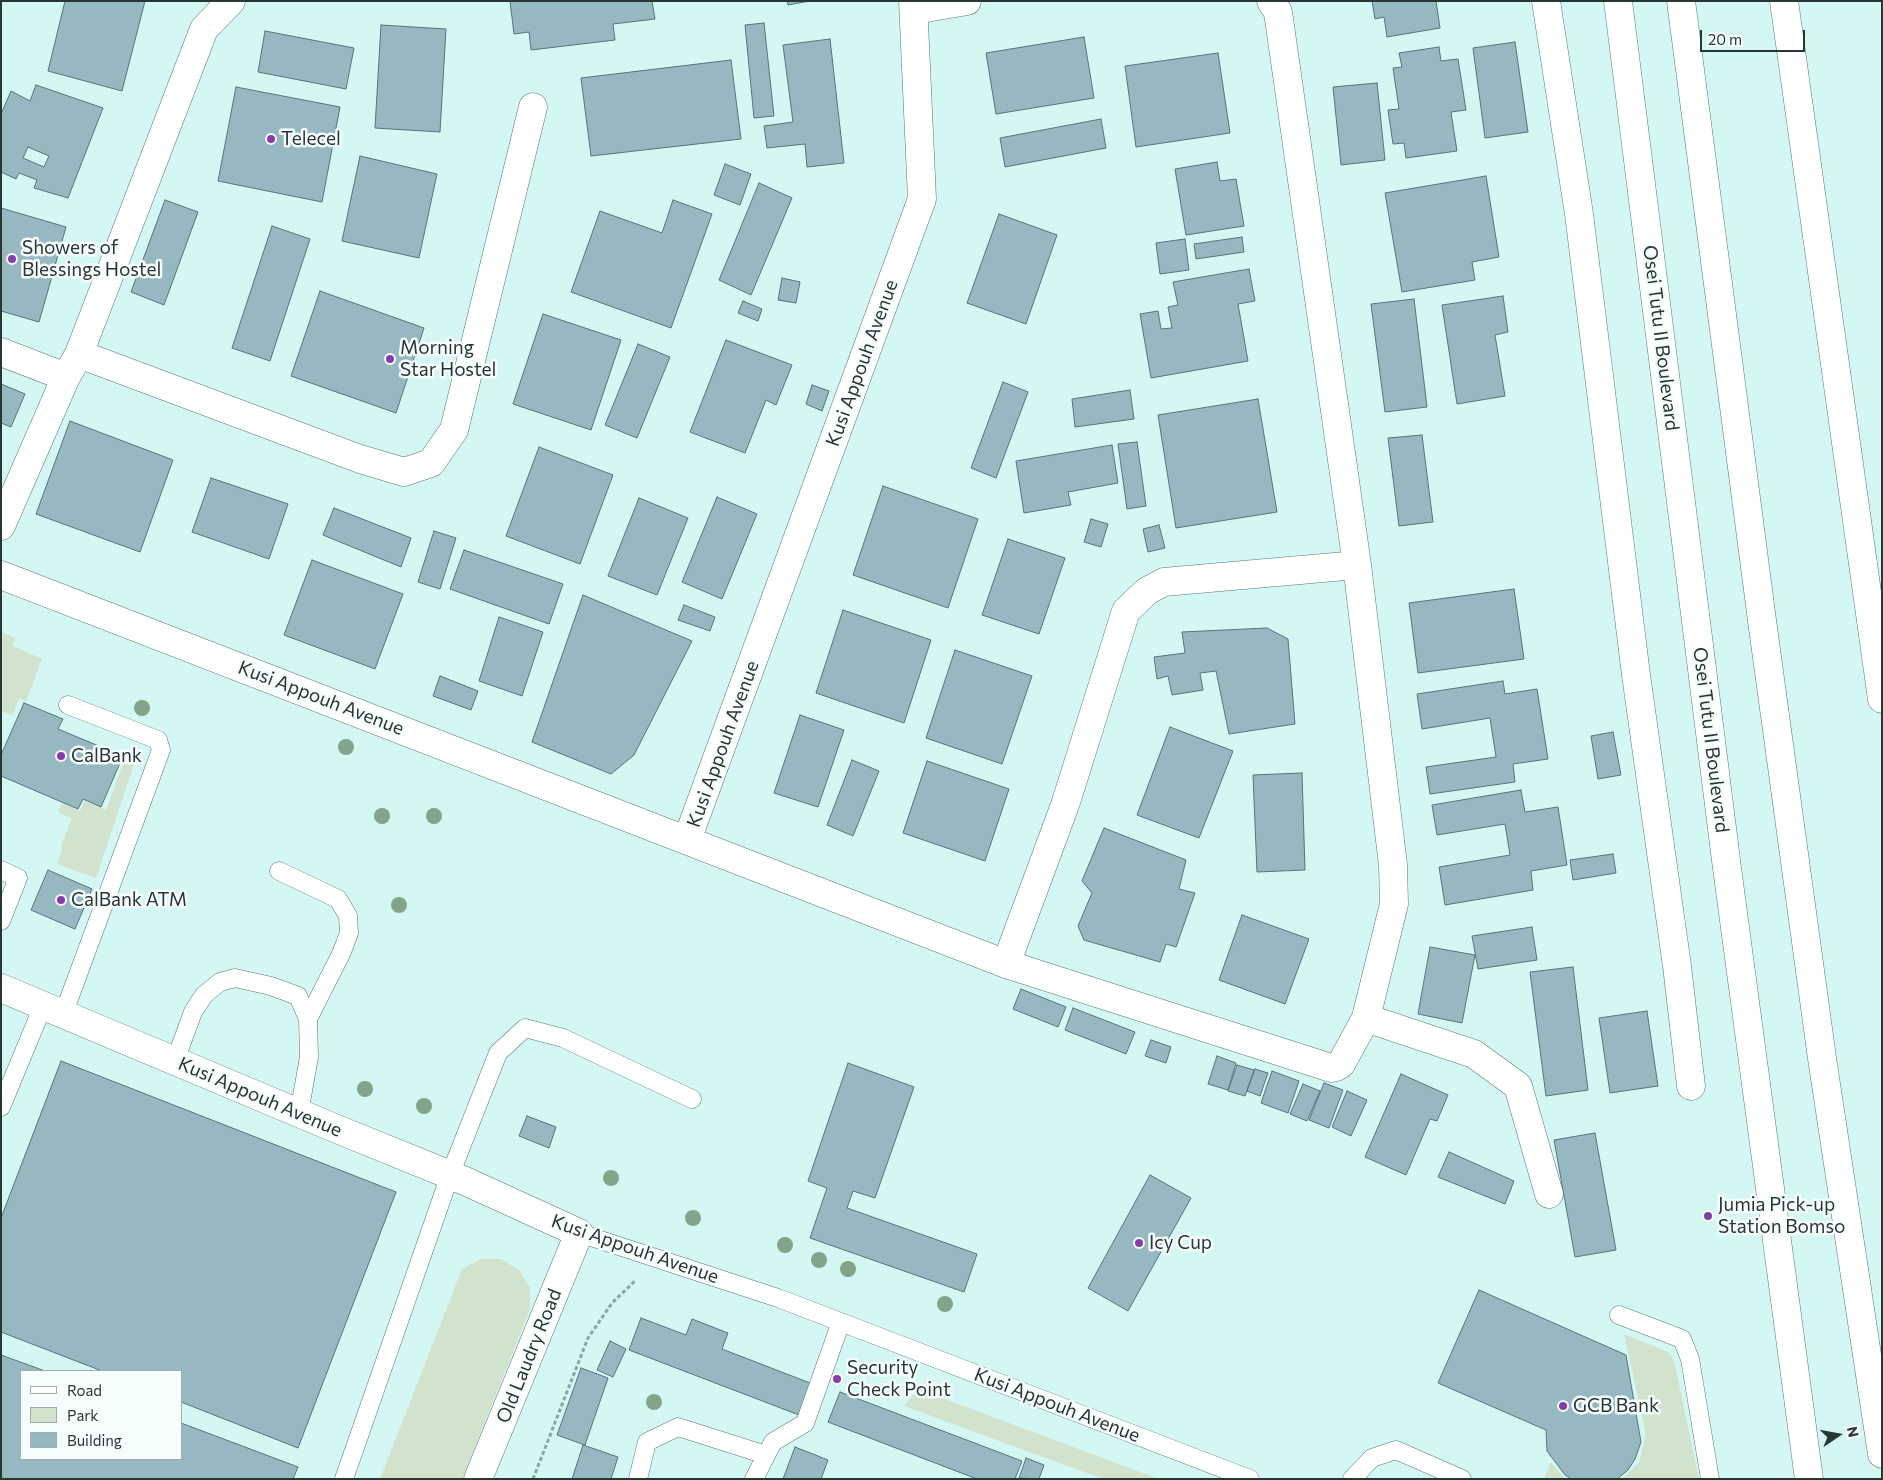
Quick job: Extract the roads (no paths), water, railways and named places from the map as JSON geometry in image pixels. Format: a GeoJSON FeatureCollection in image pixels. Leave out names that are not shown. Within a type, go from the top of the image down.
{"type":"FeatureCollection","features":[{"type":"Feature","properties":{"kind":"main road"},"geometry":{"type":"LineString","coordinates":[[1,526],[72,366],[204,29],[231,1]]}},
{"type":"Feature","properties":{"kind":"main road"},"geometry":{"type":"LineString","coordinates":[[913,6],[968,1]]}},
{"type":"Feature","properties":{"kind":"main road"},"geometry":{"type":"LineString","coordinates":[[687,840],[1006,964],[1331,1068],[1341,1064],[1366,1018],[1394,904],[1393,865],[1357,565],[1278,12],[1271,1]]}},
{"type":"Feature","properties":{"kind":"main road"},"geometry":{"type":"LineString","coordinates":[[1546,1],[1579,214],[1636,675],[1677,966],[1691,1086]]}},
{"type":"Feature","properties":{"kind":"main road","name":"Osei Tutu II Boulevard"},"geometry":{"type":"LineString","coordinates":[[1618,1],[1727,868],[1809,1479]]}},
{"type":"Feature","properties":{"kind":"main road"},"geometry":{"type":"LineString","coordinates":[[1681,1],[1762,628],[1822,1058],[1882,1454]]}},
{"type":"Feature","properties":{"kind":"main road"},"geometry":{"type":"LineString","coordinates":[[1784,1],[1882,698]]}},
{"type":"Feature","properties":{"kind":"main road","name":"Kusi Appouh Avenue"},"geometry":{"type":"LineString","coordinates":[[1,575],[687,840],[922,199],[913,6]]}},
{"type":"Feature","properties":{"kind":"main road"},"geometry":{"type":"LineString","coordinates":[[1,352],[72,366],[404,472],[431,463],[454,430],[533,107]]}},
{"type":"Feature","properties":{"kind":"main road"},"geometry":{"type":"LineString","coordinates":[[1006,964],[1065,805],[1126,611],[1147,590],[1164,582],[1357,565]]}},
{"type":"Feature","properties":{"kind":"main road","name":"Kusi Appouh Avenue"},"geometry":{"type":"LineString","coordinates":[[1,988],[450,1175],[579,1233]]}},
{"type":"Feature","properties":{"kind":"main road"},"geometry":{"type":"LineString","coordinates":[[1366,1018],[1474,1054],[1518,1086],[1549,1194]]}},
{"type":"Feature","properties":{"kind":"main road","name":"Old Laudry Road"},"geometry":{"type":"LineString","coordinates":[[478,1479],[579,1233]]}},
{"type":"Feature","properties":{"kind":"lane"},"geometry":{"type":"LineString","coordinates":[[1,1107],[53,1010],[161,750],[158,740],[68,705]]}},
{"type":"Feature","properties":{"kind":"lane"},"geometry":{"type":"LineString","coordinates":[[1,870],[18,878],[1,921]]}},
{"type":"Feature","properties":{"kind":"lane"},"geometry":{"type":"LineString","coordinates":[[279,871],[338,899],[348,916],[348,933],[341,954],[308,1019]]}},
{"type":"Feature","properties":{"kind":"lane"},"geometry":{"type":"LineString","coordinates":[[175,1061],[194,1012],[204,995],[220,982],[235,978],[271,986],[298,996],[308,1019],[309,1057],[300,1113]]}},
{"type":"Feature","properties":{"kind":"lane"},"geometry":{"type":"LineString","coordinates":[[344,1479],[450,1175],[498,1053],[525,1028],[563,1038],[692,1099]]}},
{"type":"Feature","properties":{"kind":"lane","name":"Kusi Appouh Avenue"},"geometry":{"type":"LineString","coordinates":[[579,1233],[778,1298],[1250,1479]]}},
{"type":"Feature","properties":{"kind":"lane"},"geometry":{"type":"LineString","coordinates":[[1619,1315],[1682,1339],[1690,1359],[1710,1479]]}},
{"type":"Feature","properties":{"kind":"lane"},"geometry":{"type":"LineString","coordinates":[[754,1479],[773,1442],[805,1423],[841,1322]]}},
{"type":"Feature","properties":{"kind":"lane"},"geometry":{"type":"LineString","coordinates":[[638,1479],[647,1442],[678,1427],[766,1455]]}},
{"type":"Feature","properties":{"kind":"lane"},"geometry":{"type":"LineString","coordinates":[[1352,1479],[1372,1458],[1396,1450],[1462,1479]]}},
{"type":"Feature","properties":{"kind":"place","name":"Telecel"},"geometry":{"type":"Point","coordinates":[271,139]}},
{"type":"Feature","properties":{"kind":"place","name":"Showers of Blessings Hostel"},"geometry":{"type":"Point","coordinates":[12,259]}},
{"type":"Feature","properties":{"kind":"place","name":"Morning Star Hostel"},"geometry":{"type":"Point","coordinates":[390,359]}},
{"type":"Feature","properties":{"kind":"place","name":"CalBank"},"geometry":{"type":"Point","coordinates":[61,756]}},
{"type":"Feature","properties":{"kind":"place","name":"CalBank ATM"},"geometry":{"type":"Point","coordinates":[61,900]}},
{"type":"Feature","properties":{"kind":"place","name":"Jumia Pick-up Station Bomso"},"geometry":{"type":"Point","coordinates":[1708,1216]}},
{"type":"Feature","properties":{"kind":"place","name":"Icy Cup"},"geometry":{"type":"Point","coordinates":[1139,1243]}},
{"type":"Feature","properties":{"kind":"place","name":"Security Check Point"},"geometry":{"type":"Point","coordinates":[837,1379]}},
{"type":"Feature","properties":{"kind":"place","name":"GCB Bank"},"geometry":{"type":"Point","coordinates":[1563,1406]}}]}
